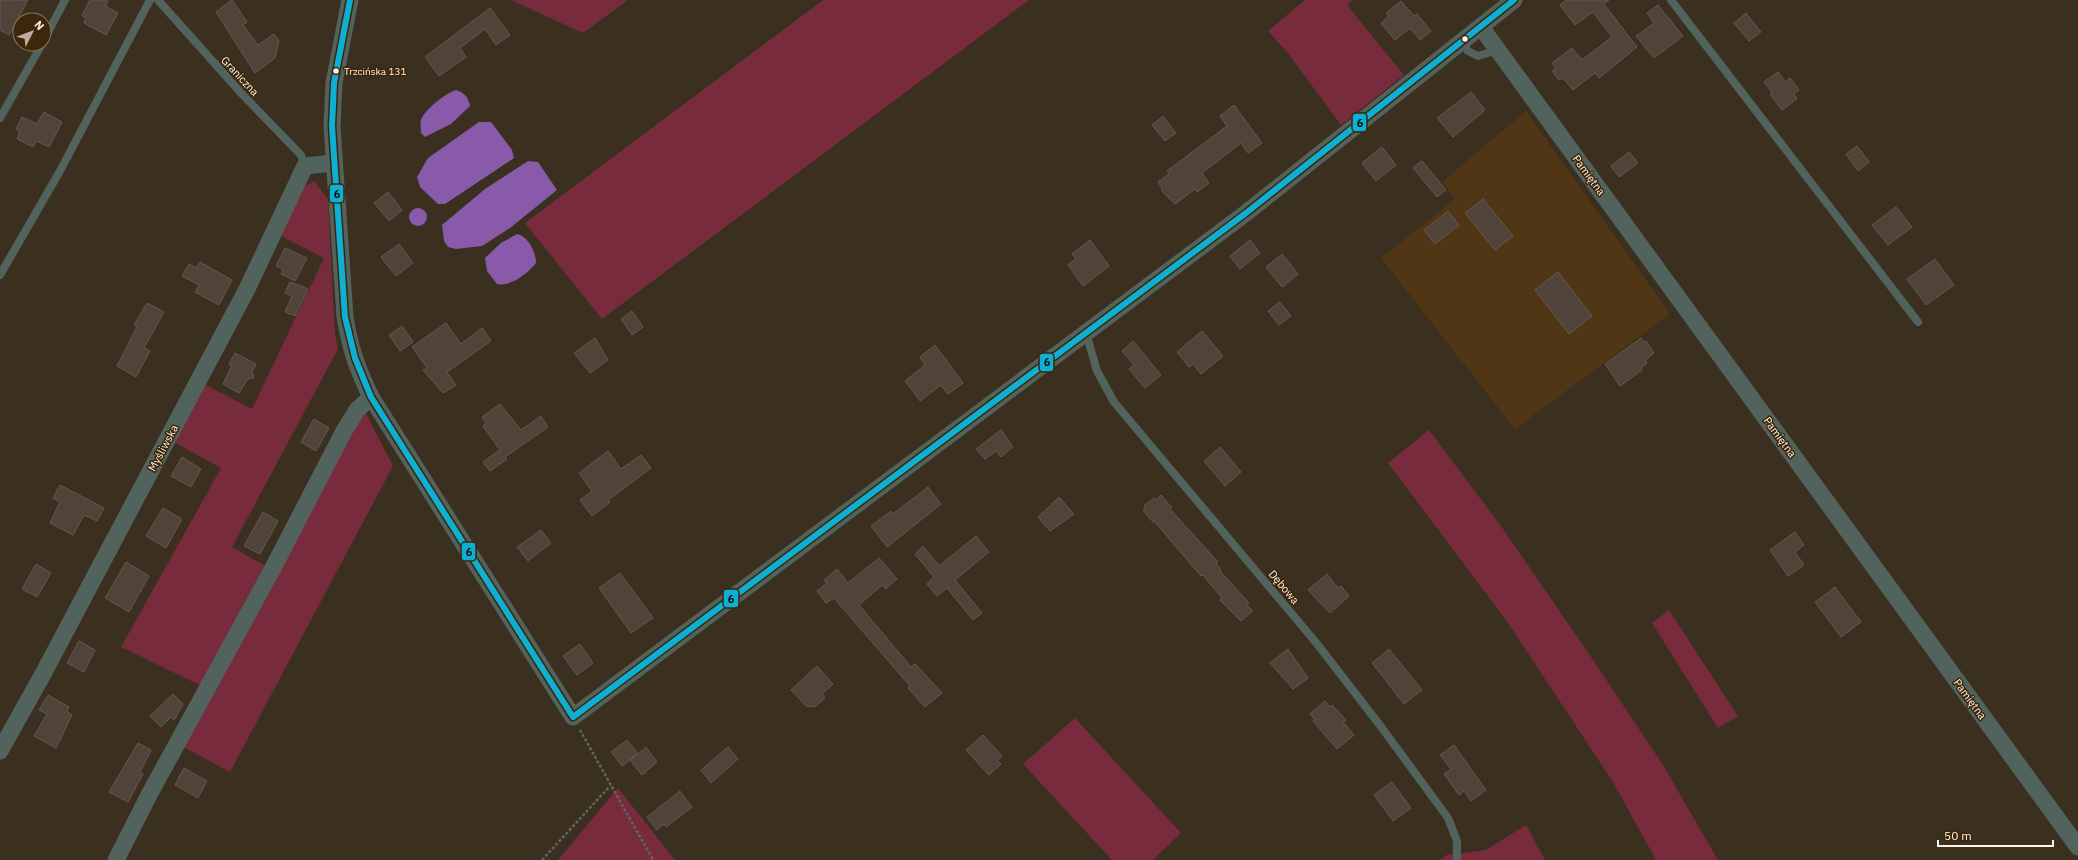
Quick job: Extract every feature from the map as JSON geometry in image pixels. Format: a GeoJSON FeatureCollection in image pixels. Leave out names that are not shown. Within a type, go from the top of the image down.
{"type":"FeatureCollection","features":[{"type":"Feature","properties":{"kind":"street"},"geometry":{"type":"LineString","coordinates":[[350,0],[334,83],[332,126],[333,163],[345,317],[349,345],[358,369],[371,396],[573,718],[1246,214],[1514,0]]}},
{"type":"Feature","properties":{"kind":"street","name":"Pamiętna"},"geometry":{"type":"LineString","coordinates":[[1481,27],[2078,847]]}},
{"type":"Feature","properties":{"kind":"street"},"geometry":{"type":"LineString","coordinates":[[305,166],[333,163]]}},
{"type":"Feature","properties":{"kind":"street","name":"Myśliwska"},"geometry":{"type":"LineString","coordinates":[[0,751],[244,296],[305,166]]}},
{"type":"Feature","properties":{"kind":"street"},"geometry":{"type":"LineString","coordinates":[[116,860],[150,793],[272,570],[344,431],[357,410],[371,396]]}},
{"type":"Feature","properties":{"kind":"lane"},"geometry":{"type":"LineString","coordinates":[[52,25],[65,0]]}},
{"type":"Feature","properties":{"kind":"lane"},"geometry":{"type":"LineString","coordinates":[[0,275],[60,171],[150,0]]}},
{"type":"Feature","properties":{"kind":"lane","name":"Graniczna"},"geometry":{"type":"LineString","coordinates":[[158,0],[242,94],[301,155],[305,166]]}},
{"type":"Feature","properties":{"kind":"lane"},"geometry":{"type":"LineString","coordinates":[[1671,0],[1918,322]]}},
{"type":"Feature","properties":{"kind":"lane"},"geometry":{"type":"LineString","coordinates":[[1461,42],[1468,51],[1478,56],[1488,54],[1496,47]]}},
{"type":"Feature","properties":{"kind":"lane"},"geometry":{"type":"LineString","coordinates":[[0,118],[37,52]]}},
{"type":"Feature","properties":{"kind":"lane","name":"Dębowa"},"geometry":{"type":"LineString","coordinates":[[1086,333],[1098,371],[1114,402],[1318,645],[1382,728],[1448,818],[1457,841],[1456,860]]}},
{"type":"Feature","properties":{"kind":"path"},"geometry":{"type":"LineString","coordinates":[[573,718],[653,860]]}},
{"type":"Feature","properties":{"kind":"path"},"geometry":{"type":"LineString","coordinates":[[542,860],[610,786]]}},
{"type":"Feature","properties":{"kind":"shaded area"},"geometry":{"type":"Polygon","coordinates":[[[511,0],[628,0],[583,33],[511,0]]]}},
{"type":"Feature","properties":{"kind":"shaded area"},"geometry":{"type":"Polygon","coordinates":[[[823,0],[1029,0],[602,319],[525,223],[823,0]]]}},
{"type":"Feature","properties":{"kind":"shaded area"},"geometry":{"type":"Polygon","coordinates":[[[1305,0],[1352,0],[1347,5],[1404,75],[1341,125],[1287,52],[1268,31],[1305,0]]]}},
{"type":"Feature","properties":{"kind":"shaded area"},"geometry":{"type":"Polygon","coordinates":[[[456,90],[462,92],[466,96],[470,106],[451,124],[425,137],[421,133],[421,121],[423,116],[436,102],[447,94],[456,90]]]}},
{"type":"Feature","properties":{"kind":"shaded area"},"geometry":{"type":"Polygon","coordinates":[[[1526,111],[1670,314],[1515,429],[1381,258],[1455,199],[1442,182],[1526,111]]]}},
{"type":"Feature","properties":{"kind":"shaded area"},"geometry":{"type":"Polygon","coordinates":[[[479,122],[491,122],[512,150],[514,158],[445,204],[438,204],[420,187],[417,177],[428,158],[479,122]]]}},
{"type":"Feature","properties":{"kind":"shaded area"},"geometry":{"type":"Polygon","coordinates":[[[528,161],[538,162],[557,190],[510,228],[482,246],[456,249],[448,247],[444,241],[442,225],[485,189],[528,161]]]}},
{"type":"Feature","properties":{"kind":"shaded area"},"geometry":{"type":"Polygon","coordinates":[[[314,181],[328,199],[335,334],[338,349],[232,547],[267,567],[299,503],[358,398],[393,466],[230,772],[182,746],[212,691],[121,647],[221,468],[170,440],[206,385],[252,409],[324,258],[279,235],[300,189],[314,181]]]}},
{"type":"Feature","properties":{"kind":"shaded area"},"geometry":{"type":"Polygon","coordinates":[[[418,208],[424,211],[427,217],[424,223],[418,226],[412,223],[409,217],[412,211],[418,208]]]}},
{"type":"Feature","properties":{"kind":"shaded area"},"geometry":{"type":"Polygon","coordinates":[[[517,234],[525,238],[531,245],[535,254],[536,263],[519,278],[508,283],[497,284],[487,271],[485,258],[501,243],[517,234]]]}},
{"type":"Feature","properties":{"kind":"shaded area"},"geometry":{"type":"Polygon","coordinates":[[[1429,430],[1501,526],[1587,651],[1663,765],[1718,860],[1656,860],[1613,782],[1506,620],[1388,463],[1429,430]]]}},
{"type":"Feature","properties":{"kind":"shaded area"},"geometry":{"type":"Polygon","coordinates":[[[1669,610],[1738,716],[1718,728],[1652,623],[1669,610]]]}},
{"type":"Feature","properties":{"kind":"shaded area"},"geometry":{"type":"Polygon","coordinates":[[[1075,718],[1181,833],[1153,860],[1112,860],[1023,764],[1075,718]]]}},
{"type":"Feature","properties":{"kind":"shaded area"},"geometry":{"type":"Polygon","coordinates":[[[618,788],[675,860],[558,860],[618,788]]]}},
{"type":"Feature","properties":{"kind":"shaded area"},"geometry":{"type":"Polygon","coordinates":[[[1526,825],[1545,860],[1440,860],[1447,855],[1486,850],[1526,825]]]}},
{"type":"Feature","properties":{"kind":"building"},"geometry":{"type":"Polygon","coordinates":[[[0,0],[28,0],[21,12],[12,12],[12,29],[9,35],[0,30],[0,0]]]}},
{"type":"Feature","properties":{"kind":"building"},"geometry":{"type":"Polygon","coordinates":[[[90,0],[108,0],[105,6],[118,13],[106,35],[84,23],[86,18],[82,16],[90,0]]]}},
{"type":"Feature","properties":{"kind":"building"},"geometry":{"type":"Polygon","coordinates":[[[232,0],[247,22],[243,25],[258,45],[274,34],[279,41],[275,58],[255,73],[216,12],[232,0]]]}},
{"type":"Feature","properties":{"kind":"building"},"geometry":{"type":"Polygon","coordinates":[[[1566,0],[1609,0],[1604,4],[1637,47],[1599,78],[1595,73],[1573,90],[1563,78],[1559,80],[1552,71],[1556,69],[1552,63],[1572,48],[1582,60],[1612,37],[1593,12],[1575,25],[1560,5],[1566,0]]]}},
{"type":"Feature","properties":{"kind":"building"},"geometry":{"type":"Polygon","coordinates":[[[1401,1],[1414,16],[1417,14],[1431,31],[1420,40],[1410,28],[1395,40],[1381,23],[1389,16],[1386,13],[1401,1]]]}},
{"type":"Feature","properties":{"kind":"building"},"geometry":{"type":"Polygon","coordinates":[[[1658,5],[1683,36],[1654,58],[1636,36],[1654,23],[1647,13],[1658,5]]]}},
{"type":"Feature","properties":{"kind":"building"},"geometry":{"type":"Polygon","coordinates":[[[490,8],[510,35],[496,45],[485,29],[460,48],[466,57],[439,76],[425,57],[490,8]]]}},
{"type":"Feature","properties":{"kind":"building"},"geometry":{"type":"Polygon","coordinates":[[[1746,13],[1761,32],[1749,41],[1734,23],[1746,13]]]}},
{"type":"Feature","properties":{"kind":"building"},"geometry":{"type":"Polygon","coordinates":[[[1778,72],[1785,82],[1790,78],[1799,90],[1794,94],[1797,99],[1782,110],[1770,94],[1772,92],[1764,82],[1778,72]]]}},
{"type":"Feature","properties":{"kind":"building"},"geometry":{"type":"Polygon","coordinates":[[[1471,92],[1485,110],[1453,137],[1437,118],[1471,92]]]}},
{"type":"Feature","properties":{"kind":"building"},"geometry":{"type":"Polygon","coordinates":[[[1234,105],[1262,143],[1248,153],[1241,143],[1202,173],[1209,183],[1197,192],[1195,189],[1175,204],[1162,191],[1162,188],[1158,182],[1169,174],[1167,171],[1227,126],[1220,116],[1234,105]]]}},
{"type":"Feature","properties":{"kind":"building"},"geometry":{"type":"Polygon","coordinates":[[[44,112],[62,122],[49,147],[36,141],[33,147],[17,139],[20,132],[16,129],[22,117],[37,124],[44,112]]]}},
{"type":"Feature","properties":{"kind":"building"},"geometry":{"type":"Polygon","coordinates":[[[1163,116],[1176,133],[1165,141],[1152,125],[1163,116]]]}},
{"type":"Feature","properties":{"kind":"building"},"geometry":{"type":"Polygon","coordinates":[[[1857,146],[1869,162],[1858,171],[1846,154],[1857,146]]]}},
{"type":"Feature","properties":{"kind":"building"},"geometry":{"type":"Polygon","coordinates":[[[1382,147],[1396,165],[1376,181],[1362,163],[1382,147]]]}},
{"type":"Feature","properties":{"kind":"building"},"geometry":{"type":"Polygon","coordinates":[[[1629,152],[1638,163],[1619,177],[1611,166],[1629,152]]]}},
{"type":"Feature","properties":{"kind":"building"},"geometry":{"type":"Polygon","coordinates":[[[1422,161],[1446,190],[1437,197],[1413,168],[1422,161]]]}},
{"type":"Feature","properties":{"kind":"building"},"geometry":{"type":"Polygon","coordinates":[[[388,192],[402,210],[389,221],[374,203],[388,192]]]}},
{"type":"Feature","properties":{"kind":"building"},"geometry":{"type":"Polygon","coordinates":[[[1483,199],[1513,236],[1495,250],[1465,213],[1483,199]]]}},
{"type":"Feature","properties":{"kind":"building"},"geometry":{"type":"Polygon","coordinates":[[[1896,207],[1912,227],[1888,245],[1872,225],[1896,207]]]}},
{"type":"Feature","properties":{"kind":"building"},"geometry":{"type":"Polygon","coordinates":[[[1448,211],[1459,225],[1435,244],[1424,230],[1448,211]]]}},
{"type":"Feature","properties":{"kind":"building"},"geometry":{"type":"Polygon","coordinates":[[[1090,240],[1109,266],[1083,286],[1068,265],[1076,259],[1072,254],[1090,240]]]}},
{"type":"Feature","properties":{"kind":"building"},"geometry":{"type":"Polygon","coordinates":[[[1250,240],[1260,253],[1240,269],[1230,256],[1250,240]]]}},
{"type":"Feature","properties":{"kind":"building"},"geometry":{"type":"Polygon","coordinates":[[[399,244],[413,263],[396,276],[381,257],[399,244]]]}},
{"type":"Feature","properties":{"kind":"building"},"geometry":{"type":"Polygon","coordinates":[[[285,248],[307,258],[295,281],[281,274],[283,269],[276,266],[285,248]]]}},
{"type":"Feature","properties":{"kind":"building"},"geometry":{"type":"Polygon","coordinates":[[[1282,254],[1298,274],[1282,287],[1266,267],[1282,254]]]}},
{"type":"Feature","properties":{"kind":"building"},"geometry":{"type":"Polygon","coordinates":[[[1935,259],[1954,285],[1926,305],[1907,279],[1935,259]]]}},
{"type":"Feature","properties":{"kind":"building"},"geometry":{"type":"Polygon","coordinates":[[[200,262],[232,280],[219,305],[195,292],[199,285],[182,276],[189,264],[196,268],[200,262]]]}},
{"type":"Feature","properties":{"kind":"building"},"geometry":{"type":"Polygon","coordinates":[[[1558,272],[1592,316],[1569,334],[1535,290],[1558,272]]]}},
{"type":"Feature","properties":{"kind":"building"},"geometry":{"type":"Polygon","coordinates":[[[290,282],[308,289],[295,316],[285,312],[292,296],[285,293],[290,282]]]}},
{"type":"Feature","properties":{"kind":"building"},"geometry":{"type":"Polygon","coordinates":[[[1280,302],[1291,316],[1279,325],[1268,311],[1280,302]]]}},
{"type":"Feature","properties":{"kind":"building"},"geometry":{"type":"Polygon","coordinates":[[[147,303],[164,312],[144,348],[150,351],[136,377],[117,366],[137,327],[134,325],[147,303]]]}},
{"type":"Feature","properties":{"kind":"building"},"geometry":{"type":"Polygon","coordinates":[[[632,311],[643,327],[632,335],[621,319],[632,311]]]}},
{"type":"Feature","properties":{"kind":"building"},"geometry":{"type":"Polygon","coordinates":[[[446,323],[461,344],[482,328],[491,341],[447,372],[456,385],[443,393],[423,370],[427,368],[412,347],[446,323]]]}},
{"type":"Feature","properties":{"kind":"building"},"geometry":{"type":"Polygon","coordinates":[[[402,326],[413,342],[400,351],[389,335],[402,326]]]}},
{"type":"Feature","properties":{"kind":"building"},"geometry":{"type":"Polygon","coordinates":[[[1202,331],[1223,356],[1201,374],[1193,364],[1189,367],[1177,352],[1202,331]]]}},
{"type":"Feature","properties":{"kind":"building"},"geometry":{"type":"Polygon","coordinates":[[[595,338],[608,360],[590,373],[574,353],[595,338]]]}},
{"type":"Feature","properties":{"kind":"building"},"geometry":{"type":"Polygon","coordinates":[[[1641,338],[1644,342],[1646,341],[1654,353],[1645,360],[1647,363],[1641,368],[1642,370],[1620,386],[1605,364],[1641,338]]]}},
{"type":"Feature","properties":{"kind":"building"},"geometry":{"type":"Polygon","coordinates":[[[1133,341],[1161,375],[1145,388],[1129,369],[1134,365],[1122,351],[1133,341]]]}},
{"type":"Feature","properties":{"kind":"building"},"geometry":{"type":"Polygon","coordinates":[[[935,345],[963,383],[948,394],[941,385],[920,401],[905,381],[925,365],[920,357],[935,345]]]}},
{"type":"Feature","properties":{"kind":"building"},"geometry":{"type":"Polygon","coordinates":[[[235,353],[256,364],[252,372],[254,378],[248,379],[239,393],[223,384],[232,365],[229,364],[235,353]]]}},
{"type":"Feature","properties":{"kind":"building"},"geometry":{"type":"Polygon","coordinates":[[[500,404],[521,430],[541,416],[548,427],[505,457],[507,459],[490,471],[483,462],[500,450],[483,426],[486,423],[482,417],[500,404]]]}},
{"type":"Feature","properties":{"kind":"building"},"geometry":{"type":"Polygon","coordinates":[[[314,419],[329,428],[316,451],[301,442],[314,419]]]}},
{"type":"Feature","properties":{"kind":"building"},"geometry":{"type":"Polygon","coordinates":[[[1001,430],[1013,447],[1001,457],[996,451],[985,459],[976,449],[1001,430]]]}},
{"type":"Feature","properties":{"kind":"building"},"geometry":{"type":"Polygon","coordinates":[[[1220,447],[1241,472],[1225,486],[1204,461],[1220,447]]]}},
{"type":"Feature","properties":{"kind":"building"},"geometry":{"type":"Polygon","coordinates":[[[608,451],[621,469],[641,455],[651,468],[608,500],[610,502],[592,516],[580,500],[592,491],[579,473],[608,451]]]}},
{"type":"Feature","properties":{"kind":"building"},"geometry":{"type":"Polygon","coordinates":[[[182,457],[201,469],[191,487],[171,476],[182,457]]]}},
{"type":"Feature","properties":{"kind":"building"},"geometry":{"type":"Polygon","coordinates":[[[60,485],[104,508],[97,521],[84,515],[73,535],[50,523],[60,502],[53,498],[60,485]]]}},
{"type":"Feature","properties":{"kind":"building"},"geometry":{"type":"Polygon","coordinates":[[[928,487],[941,504],[887,547],[871,526],[891,511],[893,514],[928,487]]]}},
{"type":"Feature","properties":{"kind":"building"},"geometry":{"type":"Polygon","coordinates":[[[1161,495],[1172,508],[1170,509],[1218,562],[1216,564],[1221,570],[1220,571],[1249,603],[1247,605],[1253,611],[1241,621],[1220,600],[1222,598],[1203,575],[1201,576],[1143,510],[1146,508],[1144,506],[1154,498],[1156,500],[1161,495]]]}},
{"type":"Feature","properties":{"kind":"building"},"geometry":{"type":"Polygon","coordinates":[[[1059,497],[1074,514],[1050,531],[1038,517],[1059,497]]]}},
{"type":"Feature","properties":{"kind":"building"},"geometry":{"type":"Polygon","coordinates":[[[163,508],[182,519],[166,548],[146,536],[163,508]]]}},
{"type":"Feature","properties":{"kind":"building"},"geometry":{"type":"Polygon","coordinates":[[[263,512],[278,521],[260,554],[244,546],[263,512]]]}},
{"type":"Feature","properties":{"kind":"building"},"geometry":{"type":"Polygon","coordinates":[[[541,530],[551,543],[528,561],[517,547],[541,530]]]}},
{"type":"Feature","properties":{"kind":"building"},"geometry":{"type":"Polygon","coordinates":[[[1795,532],[1804,545],[1795,552],[1804,565],[1788,576],[1770,550],[1795,532]]]}},
{"type":"Feature","properties":{"kind":"building"},"geometry":{"type":"Polygon","coordinates":[[[976,536],[989,552],[955,580],[982,613],[973,620],[947,588],[937,596],[927,584],[934,577],[915,554],[923,546],[939,566],[976,536]]]}},
{"type":"Feature","properties":{"kind":"building"},"geometry":{"type":"Polygon","coordinates":[[[879,558],[897,579],[886,589],[882,585],[859,605],[911,667],[915,664],[942,693],[925,707],[908,688],[910,686],[834,598],[826,603],[817,591],[827,583],[824,580],[837,569],[848,583],[879,558]]]}},
{"type":"Feature","properties":{"kind":"building"},"geometry":{"type":"Polygon","coordinates":[[[126,562],[149,576],[129,612],[105,598],[126,562]]]}},
{"type":"Feature","properties":{"kind":"building"},"geometry":{"type":"Polygon","coordinates":[[[36,564],[51,573],[37,597],[22,589],[36,564]]]}},
{"type":"Feature","properties":{"kind":"building"},"geometry":{"type":"Polygon","coordinates":[[[620,573],[653,618],[631,633],[599,588],[620,573]]]}},
{"type":"Feature","properties":{"kind":"building"},"geometry":{"type":"Polygon","coordinates":[[[1327,574],[1338,588],[1341,586],[1349,596],[1330,613],[1308,590],[1327,574]]]}},
{"type":"Feature","properties":{"kind":"building"},"geometry":{"type":"Polygon","coordinates":[[[1835,587],[1861,622],[1841,637],[1815,602],[1835,587]]]}},
{"type":"Feature","properties":{"kind":"building"},"geometry":{"type":"Polygon","coordinates":[[[79,641],[95,650],[84,672],[67,663],[79,641]]]}},
{"type":"Feature","properties":{"kind":"building"},"geometry":{"type":"Polygon","coordinates":[[[580,644],[593,663],[577,675],[563,656],[580,644]]]}},
{"type":"Feature","properties":{"kind":"building"},"geometry":{"type":"Polygon","coordinates":[[[1288,649],[1308,678],[1293,689],[1270,663],[1288,649]]]}},
{"type":"Feature","properties":{"kind":"building"},"geometry":{"type":"Polygon","coordinates":[[[1389,649],[1422,690],[1404,704],[1372,663],[1389,649]]]}},
{"type":"Feature","properties":{"kind":"building"},"geometry":{"type":"Polygon","coordinates":[[[817,666],[833,684],[822,694],[825,698],[815,707],[806,706],[791,690],[817,666]]]}},
{"type":"Feature","properties":{"kind":"building"},"geometry":{"type":"Polygon","coordinates":[[[173,694],[183,704],[174,720],[171,717],[161,727],[150,716],[173,694]]]}},
{"type":"Feature","properties":{"kind":"building"},"geometry":{"type":"Polygon","coordinates":[[[48,695],[69,707],[67,712],[72,715],[56,748],[34,736],[47,714],[39,710],[48,695]]]}},
{"type":"Feature","properties":{"kind":"building"},"geometry":{"type":"Polygon","coordinates":[[[1325,701],[1330,707],[1332,705],[1346,720],[1343,722],[1354,735],[1337,749],[1313,721],[1315,720],[1310,714],[1325,701]]]}},
{"type":"Feature","properties":{"kind":"building"},"geometry":{"type":"Polygon","coordinates":[[[983,735],[1002,756],[997,760],[1001,764],[989,775],[966,750],[983,735]]]}},
{"type":"Feature","properties":{"kind":"building"},"geometry":{"type":"Polygon","coordinates":[[[627,740],[638,754],[646,747],[657,762],[642,775],[630,760],[637,754],[622,766],[611,752],[627,740]]]}},
{"type":"Feature","properties":{"kind":"building"},"geometry":{"type":"Polygon","coordinates":[[[138,743],[151,750],[140,772],[143,774],[128,802],[109,792],[138,743]]]}},
{"type":"Feature","properties":{"kind":"building"},"geometry":{"type":"Polygon","coordinates":[[[1454,745],[1486,790],[1471,801],[1464,791],[1459,795],[1444,774],[1451,769],[1440,755],[1454,745]]]}},
{"type":"Feature","properties":{"kind":"building"},"geometry":{"type":"Polygon","coordinates":[[[728,747],[738,759],[711,783],[701,770],[728,747]]]}},
{"type":"Feature","properties":{"kind":"building"},"geometry":{"type":"Polygon","coordinates":[[[184,768],[207,781],[198,798],[175,785],[184,768]]]}},
{"type":"Feature","properties":{"kind":"building"},"geometry":{"type":"Polygon","coordinates":[[[1392,782],[1411,808],[1393,821],[1374,795],[1392,782]]]}},
{"type":"Feature","properties":{"kind":"building"},"geometry":{"type":"Polygon","coordinates":[[[680,791],[692,807],[666,827],[664,824],[657,830],[647,817],[680,791]]]}},
{"type":"Feature","properties":{"kind":"transit line","name":"6"},"geometry":{"type":"LineString","coordinates":[[350,0],[334,83],[332,126],[345,317],[355,358],[371,397],[573,717]]}},
{"type":"Feature","properties":{"kind":"transit line","name":"6"},"geometry":{"type":"LineString","coordinates":[[573,717],[1246,213],[1514,0]]}},
{"type":"Feature","properties":{"kind":"place","name":"Trzcińska 131"},"geometry":{"type":"Point","coordinates":[336,71]}}]}
